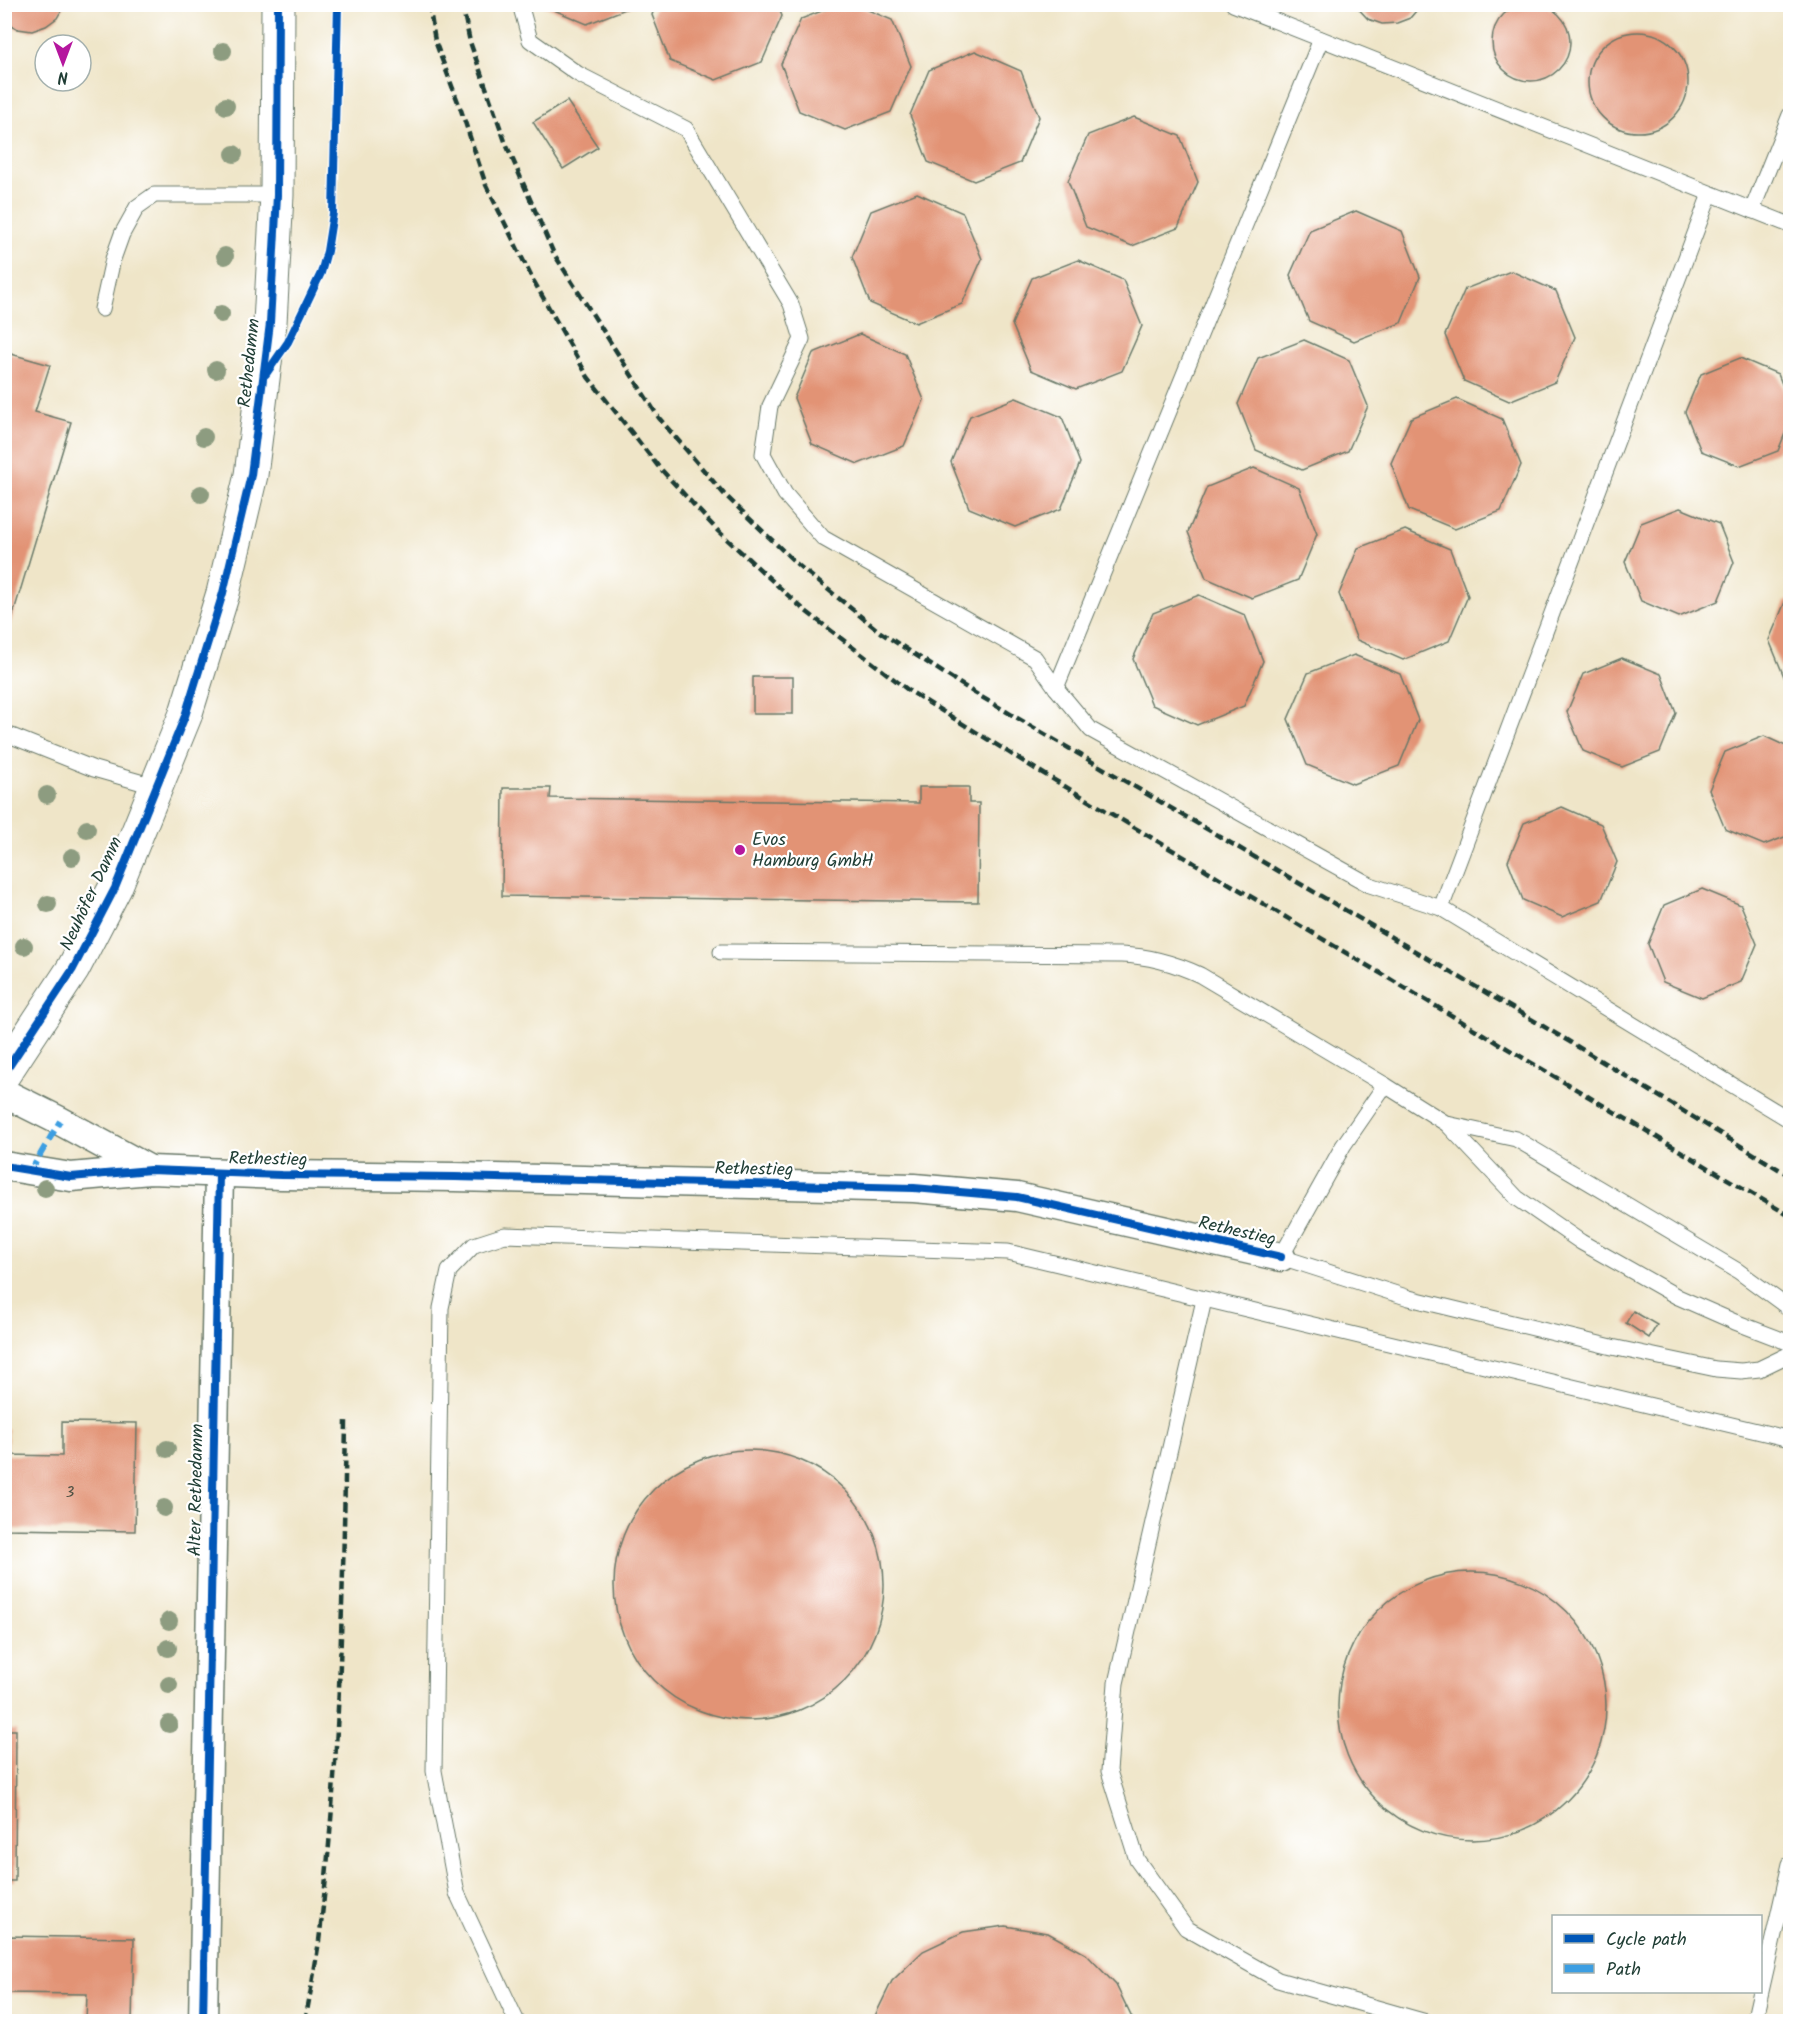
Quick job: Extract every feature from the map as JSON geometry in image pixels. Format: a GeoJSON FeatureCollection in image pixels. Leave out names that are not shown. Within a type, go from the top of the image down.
{"type":"FeatureCollection","features":[{"type":"Feature","properties":{"kind":"main road","name":"Rethedamm"},"geometry":{"type":"LineString","coordinates":[[185,716],[223,593],[251,475],[270,323],[276,195],[278,4]]}},
{"type":"Feature","properties":{"kind":"main road","name":"Neuhöfer Damm"},"geometry":{"type":"LineString","coordinates":[[4,1074],[73,969],[115,888],[185,716]]}},
{"type":"Feature","properties":{"kind":"street"},"geometry":{"type":"LineString","coordinates":[[4,1093],[150,1170]]}},
{"type":"Feature","properties":{"kind":"street"},"geometry":{"type":"LineString","coordinates":[[4,1166],[71,1177],[150,1170],[219,1173]]}},
{"type":"Feature","properties":{"kind":"street","name":"Rethestieg"},"geometry":{"type":"LineString","coordinates":[[219,1173],[902,1188],[970,1192],[1017,1197],[1281,1257]]}},
{"type":"Feature","properties":{"kind":"street","name":"Alter Rethedamm"},"geometry":{"type":"LineString","coordinates":[[203,2022],[219,1173]]}},
{"type":"Feature","properties":{"kind":"lane"},"geometry":{"type":"LineString","coordinates":[[520,4],[530,40],[578,74],[686,129],[791,304],[802,339],[770,406],[763,454],[785,494],[823,538],[1035,658],[1056,688],[1091,730],[1370,885],[1441,908],[1791,1120]]}},
{"type":"Feature","properties":{"kind":"lane"},"geometry":{"type":"LineString","coordinates":[[1233,4],[1791,225]]}},
{"type":"Feature","properties":{"kind":"lane"},"geometry":{"type":"LineString","coordinates":[[1056,688],[1321,39]]}},
{"type":"Feature","properties":{"kind":"lane"},"geometry":{"type":"LineString","coordinates":[[1752,210],[1791,115]]}},
{"type":"Feature","properties":{"kind":"lane"},"geometry":{"type":"LineString","coordinates":[[1441,908],[1710,194]]}},
{"type":"Feature","properties":{"kind":"lane"},"geometry":{"type":"LineString","coordinates":[[102,309],[113,259],[122,234],[137,207],[154,195],[276,195]]}},
{"type":"Feature","properties":{"kind":"lane"},"geometry":{"type":"LineString","coordinates":[[4,733],[94,769],[157,787]]}},
{"type":"Feature","properties":{"kind":"lane"},"geometry":{"type":"LineString","coordinates":[[721,952],[1145,956],[1179,966],[1200,975],[1447,1124],[1517,1198],[1558,1227],[1678,1297],[1791,1343]]}},
{"type":"Feature","properties":{"kind":"lane"},"geometry":{"type":"LineString","coordinates":[[1385,1085],[1343,1146],[1281,1257],[1408,1298],[1612,1347],[1716,1369],[1741,1371],[1759,1369],[1791,1354]]}},
{"type":"Feature","properties":{"kind":"lane"},"geometry":{"type":"LineString","coordinates":[[1447,1124],[1516,1139],[1738,1271],[1791,1309]]}},
{"type":"Feature","properties":{"kind":"lane"},"geometry":{"type":"LineString","coordinates":[[517,2022],[457,1893],[434,1771],[441,1308],[449,1271],[474,1245],[505,1235],[1008,1252],[1791,1438]]}},
{"type":"Feature","properties":{"kind":"lane"},"geometry":{"type":"LineString","coordinates":[[1204,1300],[1116,1683],[1109,1771],[1137,1860],[1186,1928],[1278,1980],[1395,2018],[1426,2022]]}},
{"type":"Feature","properties":{"kind":"lane"},"geometry":{"type":"LineString","coordinates":[[1762,1988],[1791,1864]]}},
{"type":"Feature","properties":{"kind":"lane"},"geometry":{"type":"LineString","coordinates":[[1754,2022],[1761,1993]]}},
{"type":"Feature","properties":{"kind":"building"},"geometry":{"type":"Polygon","coordinates":[[[1523,3],[1539,3],[1553,9],[1564,20],[1570,34],[1570,50],[1564,64],[1553,75],[1539,81],[1523,81],[1509,75],[1498,64],[1492,50],[1492,34],[1498,20],[1509,9],[1523,3]]]}},
{"type":"Feature","properties":{"kind":"building"},"geometry":{"type":"Polygon","coordinates":[[[4,4],[65,4],[57,18],[46,26],[32,31],[18,29],[4,21],[4,4]]]}},
{"type":"Feature","properties":{"kind":"building"},"geometry":{"type":"Polygon","coordinates":[[[540,4],[636,4],[636,5],[587,24],[540,4]]]}},
{"type":"Feature","properties":{"kind":"building"},"geometry":{"type":"Polygon","coordinates":[[[656,4],[777,4],[782,16],[762,62],[716,80],[670,61],[652,15],[656,4]]]}},
{"type":"Feature","properties":{"kind":"building"},"geometry":{"type":"Polygon","coordinates":[[[1354,4],[1422,4],[1410,18],[1397,23],[1382,24],[1368,19],[1354,4]]]}},
{"type":"Feature","properties":{"kind":"building"},"geometry":{"type":"Polygon","coordinates":[[[837,5],[856,5],[892,20],[911,66],[891,112],[845,130],[799,111],[781,64],[801,19],[837,5]]]}},
{"type":"Feature","properties":{"kind":"building"},"geometry":{"type":"Polygon","coordinates":[[[1638,32],[1657,36],[1674,46],[1684,63],[1688,82],[1684,101],[1674,118],[1657,128],[1638,132],[1619,128],[1602,118],[1592,101],[1588,82],[1592,63],[1602,46],[1619,36],[1638,32]]]}},
{"type":"Feature","properties":{"kind":"building"},"geometry":{"type":"Polygon","coordinates":[[[975,51],[1021,71],[1039,117],[1020,163],[974,181],[928,162],[910,115],[929,70],[975,51]]]}},
{"type":"Feature","properties":{"kind":"building"},"geometry":{"type":"Polygon","coordinates":[[[567,101],[598,147],[563,169],[533,122],[567,101]]]}},
{"type":"Feature","properties":{"kind":"building"},"geometry":{"type":"Polygon","coordinates":[[[1134,117],[1180,136],[1198,182],[1178,228],[1132,246],[1086,227],[1068,181],[1088,135],[1134,117]]]}},
{"type":"Feature","properties":{"kind":"building"},"geometry":{"type":"Polygon","coordinates":[[[917,193],[963,213],[982,259],[962,304],[916,323],[870,303],[852,257],[871,211],[917,193]]]}},
{"type":"Feature","properties":{"kind":"building"},"geometry":{"type":"Polygon","coordinates":[[[1356,211],[1402,231],[1420,277],[1401,323],[1354,341],[1309,321],[1290,275],[1310,230],[1356,211]]]}},
{"type":"Feature","properties":{"kind":"building"},"geometry":{"type":"Polygon","coordinates":[[[1078,260],[1123,280],[1142,326],[1122,371],[1076,389],[1031,370],[1012,324],[1032,278],[1078,260]]]}},
{"type":"Feature","properties":{"kind":"building"},"geometry":{"type":"Polygon","coordinates":[[[1511,271],[1556,291],[1575,337],[1555,382],[1509,401],[1464,381],[1445,335],[1465,289],[1511,271]]]}},
{"type":"Feature","properties":{"kind":"building"},"geometry":{"type":"Polygon","coordinates":[[[860,334],[905,354],[924,400],[904,446],[858,464],[812,444],[794,398],[813,353],[860,334]]]}},
{"type":"Feature","properties":{"kind":"building"},"geometry":{"type":"Polygon","coordinates":[[[1304,340],[1349,360],[1368,406],[1348,451],[1302,470],[1256,450],[1238,404],[1258,358],[1304,340]]]}},
{"type":"Feature","properties":{"kind":"building"},"geometry":{"type":"Polygon","coordinates":[[[4,352],[50,365],[35,412],[71,422],[9,628],[4,627],[4,352]]]}},
{"type":"Feature","properties":{"kind":"building"},"geometry":{"type":"Polygon","coordinates":[[[1740,358],[1778,374],[1790,404],[1790,421],[1778,451],[1739,466],[1701,451],[1685,412],[1701,374],[1740,358]]]}},
{"type":"Feature","properties":{"kind":"building"},"geometry":{"type":"Polygon","coordinates":[[[1016,398],[1062,417],[1080,463],[1061,509],[1015,527],[969,508],[951,462],[970,416],[1016,398]]]}},
{"type":"Feature","properties":{"kind":"building"},"geometry":{"type":"Polygon","coordinates":[[[1457,399],[1502,419],[1521,465],[1501,511],[1455,529],[1409,510],[1391,463],[1411,418],[1457,399]]]}},
{"type":"Feature","properties":{"kind":"building"},"geometry":{"type":"Polygon","coordinates":[[[1254,468],[1299,488],[1317,534],[1298,580],[1252,598],[1206,578],[1188,532],[1207,487],[1254,468]]]}},
{"type":"Feature","properties":{"kind":"building"},"geometry":{"type":"Polygon","coordinates":[[[1680,508],[1719,524],[1734,562],[1718,601],[1679,617],[1641,601],[1625,562],[1641,523],[1680,508]]]}},
{"type":"Feature","properties":{"kind":"building"},"geometry":{"type":"Polygon","coordinates":[[[1405,530],[1450,549],[1468,596],[1449,641],[1403,660],[1357,640],[1339,594],[1358,548],[1405,530]]]}},
{"type":"Feature","properties":{"kind":"building"},"geometry":{"type":"Polygon","coordinates":[[[1199,595],[1245,615],[1263,661],[1244,706],[1197,725],[1152,705],[1133,659],[1153,613],[1199,595]]]}},
{"type":"Feature","properties":{"kind":"building"},"geometry":{"type":"Polygon","coordinates":[[[1790,599],[1790,681],[1785,679],[1769,640],[1785,602],[1790,599]]]}},
{"type":"Feature","properties":{"kind":"building"},"geometry":{"type":"Polygon","coordinates":[[[1354,655],[1400,674],[1418,720],[1399,766],[1353,784],[1307,765],[1288,719],[1308,673],[1354,655]]]}},
{"type":"Feature","properties":{"kind":"building"},"geometry":{"type":"Polygon","coordinates":[[[1622,658],[1661,674],[1676,713],[1660,752],[1622,767],[1583,751],[1567,712],[1583,674],[1622,658]]]}},
{"type":"Feature","properties":{"kind":"building"},"geometry":{"type":"Polygon","coordinates":[[[753,677],[793,677],[793,714],[753,714],[753,677]]]}},
{"type":"Feature","properties":{"kind":"building"},"geometry":{"type":"Polygon","coordinates":[[[1764,736],[1790,748],[1790,835],[1764,845],[1725,829],[1709,790],[1725,752],[1764,736]]]}},
{"type":"Feature","properties":{"kind":"building","name":"Evos Hamburg GmbH"},"geometry":{"type":"Polygon","coordinates":[[[919,787],[969,787],[969,803],[979,803],[978,902],[502,896],[503,788],[551,788],[550,798],[919,803],[919,787]]]}},
{"type":"Feature","properties":{"kind":"building"},"geometry":{"type":"Polygon","coordinates":[[[1562,807],[1601,824],[1617,862],[1601,901],[1562,917],[1523,900],[1508,861],[1524,823],[1562,807]]]}},
{"type":"Feature","properties":{"kind":"building"},"geometry":{"type":"Polygon","coordinates":[[[1702,889],[1741,905],[1757,944],[1741,982],[1702,998],[1663,982],[1648,944],[1664,905],[1702,889]]]}},
{"type":"Feature","properties":{"kind":"building"},"geometry":{"type":"Polygon","coordinates":[[[1633,1311],[1657,1325],[1649,1338],[1626,1323],[1633,1311]]]}},
{"type":"Feature","properties":{"kind":"building"},"geometry":{"type":"Polygon","coordinates":[[[62,1422],[137,1423],[135,1531],[4,1529],[4,1429],[8,1429],[7,1455],[62,1456],[62,1422]]]}},
{"type":"Feature","properties":{"kind":"building"},"geometry":{"type":"Polygon","coordinates":[[[749,1450],[775,1453],[801,1460],[824,1473],[845,1489],[861,1510],[874,1533],[881,1559],[884,1585],[881,1611],[874,1637],[861,1660],[845,1681],[824,1697],[801,1710],[775,1717],[749,1720],[723,1717],[697,1710],[674,1697],[653,1681],[637,1660],[624,1637],[617,1611],[614,1585],[617,1559],[624,1533],[637,1510],[653,1489],[674,1473],[697,1460],[723,1453],[749,1450]]]}},
{"type":"Feature","properties":{"kind":"building"},"geometry":{"type":"Polygon","coordinates":[[[1485,1572],[1523,1582],[1547,1594],[1567,1611],[1584,1631],[1596,1655],[1604,1680],[1606,1706],[1604,1732],[1596,1757],[1584,1781],[1567,1801],[1547,1818],[1523,1830],[1498,1838],[1459,1840],[1421,1830],[1397,1818],[1368,1791],[1360,1781],[1348,1757],[1340,1732],[1338,1693],[1348,1655],[1360,1631],[1387,1602],[1397,1594],[1421,1582],[1446,1574],[1485,1572]]]}},
{"type":"Feature","properties":{"kind":"building"},"geometry":{"type":"Polygon","coordinates":[[[4,1730],[16,1730],[15,1881],[4,1881],[4,1730]]]}},
{"type":"Feature","properties":{"kind":"building"},"geometry":{"type":"Polygon","coordinates":[[[1005,1926],[1048,1933],[1086,1954],[1116,1985],[1134,2022],[872,2022],[892,1981],[923,1951],[963,1932],[1005,1926]]]}},
{"type":"Feature","properties":{"kind":"building"},"geometry":{"type":"Polygon","coordinates":[[[4,1936],[134,1938],[132,2022],[86,2022],[87,1994],[4,1993],[4,1936]]]}},
{"type":"Feature","properties":{"kind":"railway"},"geometry":{"type":"LineString","coordinates":[[429,4],[435,41],[486,185],[532,278],[588,377],[658,466],[717,530],[803,609],[908,690],[1034,768],[1790,1216]]}},
{"type":"Feature","properties":{"kind":"railway"},"geometry":{"type":"LineString","coordinates":[[462,4],[470,42],[506,144],[554,254],[659,418],[724,494],[798,565],[880,632],[973,692],[1565,1039],[1790,1176]]}},
{"type":"Feature","properties":{"kind":"railway"},"geometry":{"type":"LineString","coordinates":[[305,2022],[319,1941],[332,1812],[342,1616],[346,1421]]}},
{"type":"Feature","properties":{"kind":"marked path"},"geometry":{"type":"LineString","coordinates":[[30,1172],[60,1121]]}},
{"type":"Feature","properties":{"kind":"cycle path"},"geometry":{"type":"LineString","coordinates":[[4,1074],[73,969],[115,888],[185,716],[223,593],[251,475],[270,323],[277,195],[278,4]]}},
{"type":"Feature","properties":{"kind":"cycle path"},"geometry":{"type":"LineString","coordinates":[[266,374],[288,342],[321,273],[327,251],[333,213],[338,4]]}},
{"type":"Feature","properties":{"kind":"cycle path"},"geometry":{"type":"LineString","coordinates":[[4,1166],[71,1177],[150,1170],[281,1175],[914,1188],[1017,1197],[1281,1257]]}},
{"type":"Feature","properties":{"kind":"cycle path"},"geometry":{"type":"LineString","coordinates":[[203,2022],[219,1174]]}},
{"type":"Feature","properties":{"kind":"place","name":"Evos Hamburg GmbH"},"geometry":{"type":"Point","coordinates":[740,850]}}]}
